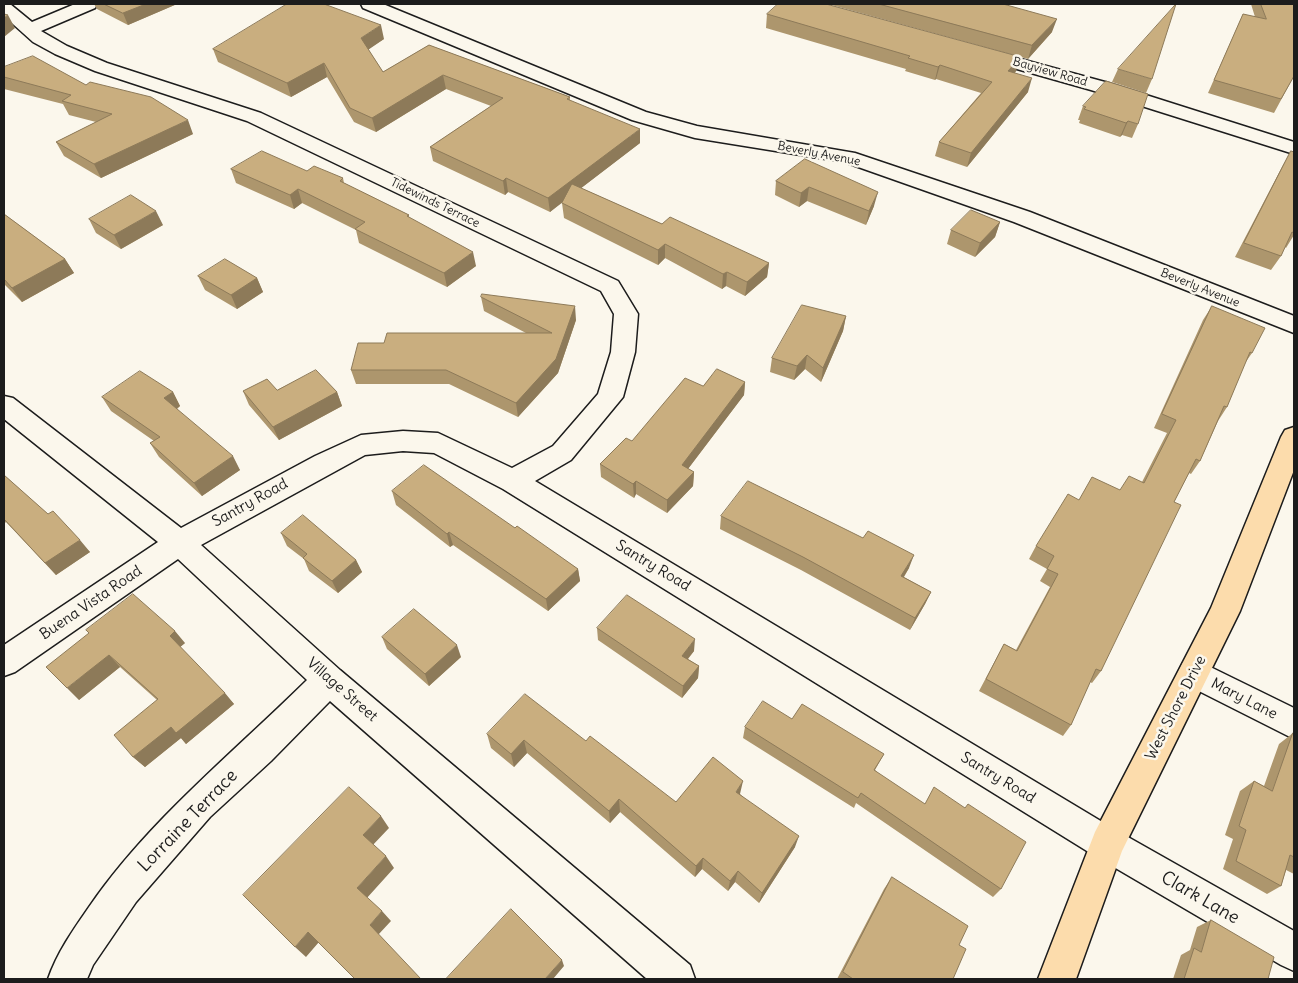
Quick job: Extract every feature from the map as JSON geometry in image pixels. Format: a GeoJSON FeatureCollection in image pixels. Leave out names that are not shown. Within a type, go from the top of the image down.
{"type":"FeatureCollection","features":[{"type":"Feature","properties":{"kind":"main road","name":"West Shore Drive"},"geometry":{"type":"LineString","coordinates":[[1057,979],[1107,844],[1225,611],[1294,437]]}},
{"type":"Feature","properties":{"kind":"street"},"geometry":{"type":"LineString","coordinates":[[31,29],[89,4]]}},
{"type":"Feature","properties":{"kind":"street","name":"Beverly Avenue"},"geometry":{"type":"LineString","coordinates":[[369,4],[639,116],[695,132],[848,158],[1022,217],[1294,325]]}},
{"type":"Feature","properties":{"kind":"street","name":"Tidewinds Terrace"},"geometry":{"type":"LineString","coordinates":[[4,8],[31,29],[39,38],[61,50],[101,67],[254,117],[610,286],[626,314],[623,352],[610,397],[562,453],[513,481]]}},
{"type":"Feature","properties":{"kind":"street","name":"Bayview Road"},"geometry":{"type":"LineString","coordinates":[[963,48],[1098,86],[1294,148]]}},
{"type":"Feature","properties":{"kind":"street","name":"Village Street"},"geometry":{"type":"LineString","coordinates":[[4,407],[179,543],[329,680],[676,979]]}},
{"type":"Feature","properties":{"kind":"street","name":"Santry Road"},"geometry":{"type":"LineString","coordinates":[[179,543],[324,463],[361,445],[403,442],[438,443],[513,481],[1107,844]]}},
{"type":"Feature","properties":{"kind":"street","name":"Buena Vista Road"},"geometry":{"type":"LineString","coordinates":[[4,662],[179,543]]}},
{"type":"Feature","properties":{"kind":"street","name":"Mary Lane"},"geometry":{"type":"LineString","coordinates":[[1194,673],[1294,724]]}},
{"type":"Feature","properties":{"kind":"street","name":"Lorraine Terrace"},"geometry":{"type":"LineString","coordinates":[[67,979],[80,952],[123,889],[198,805],[259,750],[329,680]]}},
{"type":"Feature","properties":{"kind":"street","name":"Clark Lane"},"geometry":{"type":"LineString","coordinates":[[1107,844],[1294,952]]}},
{"type":"Feature","properties":{"kind":"building"},"geometry":{"type":"Polygon","coordinates":[[[104,4],[146,4],[123,13],[104,4]]]}},
{"type":"Feature","properties":{"kind":"building"},"geometry":{"type":"Polygon","coordinates":[[[287,4],[324,4],[381,25],[361,38],[383,72],[429,45],[570,97],[567,99],[640,129],[548,198],[506,178],[503,181],[430,147],[503,98],[443,75],[372,118],[350,108],[324,63],[287,83],[213,49],[287,4]]]}},
{"type":"Feature","properties":{"kind":"building"},"geometry":{"type":"Polygon","coordinates":[[[778,4],[826,4],[1021,57],[1008,71],[1032,78],[971,153],[939,142],[992,82],[767,14],[778,4]]]}},
{"type":"Feature","properties":{"kind":"building"},"geometry":{"type":"Polygon","coordinates":[[[879,4],[1003,4],[1057,19],[1032,45],[879,4]]]}},
{"type":"Feature","properties":{"kind":"building"},"geometry":{"type":"Polygon","coordinates":[[[1176,4],[1152,79],[1118,69],[1176,4]]]}},
{"type":"Feature","properties":{"kind":"building"},"geometry":{"type":"Polygon","coordinates":[[[1261,4],[1294,4],[1294,76],[1281,99],[1214,80],[1243,14],[1266,19],[1261,4]]]}},
{"type":"Feature","properties":{"kind":"building"},"geometry":{"type":"Polygon","coordinates":[[[33,56],[86,85],[90,82],[151,97],[188,120],[94,164],[56,142],[112,114],[62,101],[71,95],[4,77],[4,67],[33,56]]]}},
{"type":"Feature","properties":{"kind":"building"},"geometry":{"type":"Polygon","coordinates":[[[1106,81],[1148,94],[1138,124],[1128,121],[1126,123],[1084,109],[1086,107],[1083,106],[1106,81]]]}},
{"type":"Feature","properties":{"kind":"building"},"geometry":{"type":"Polygon","coordinates":[[[262,151],[307,171],[314,166],[343,178],[340,181],[409,215],[407,216],[473,252],[444,273],[355,229],[365,222],[298,189],[290,195],[231,169],[262,151]]]}},
{"type":"Feature","properties":{"kind":"building"},"geometry":{"type":"Polygon","coordinates":[[[1291,151],[1294,152],[1294,233],[1292,232],[1281,256],[1244,243],[1291,151]]]}},
{"type":"Feature","properties":{"kind":"building"},"geometry":{"type":"Polygon","coordinates":[[[805,159],[878,192],[869,211],[809,187],[801,193],[776,181],[805,159]]]}},
{"type":"Feature","properties":{"kind":"building"},"geometry":{"type":"Polygon","coordinates":[[[572,184],[662,224],[670,217],[769,263],[747,282],[727,272],[723,274],[665,244],[658,250],[562,203],[572,184]]]}},
{"type":"Feature","properties":{"kind":"building"},"geometry":{"type":"Polygon","coordinates":[[[131,195],[156,211],[114,235],[89,219],[131,195]]]}},
{"type":"Feature","properties":{"kind":"building"},"geometry":{"type":"Polygon","coordinates":[[[971,210],[1000,222],[980,243],[951,230],[971,210]]]}},
{"type":"Feature","properties":{"kind":"building"},"geometry":{"type":"Polygon","coordinates":[[[4,214],[65,259],[12,288],[4,279],[4,214]]]}},
{"type":"Feature","properties":{"kind":"building"},"geometry":{"type":"Polygon","coordinates":[[[225,259],[257,278],[231,295],[198,276],[225,259]]]}},
{"type":"Feature","properties":{"kind":"building"},"geometry":{"type":"Polygon","coordinates":[[[482,294],[575,306],[556,359],[516,403],[446,370],[351,370],[358,343],[384,343],[387,333],[552,333],[481,297],[482,294]]]}},
{"type":"Feature","properties":{"kind":"building"},"geometry":{"type":"Polygon","coordinates":[[[802,305],[846,316],[823,368],[807,355],[797,366],[772,358],[802,305]]]}},
{"type":"Feature","properties":{"kind":"building"},"geometry":{"type":"Polygon","coordinates":[[[1212,306],[1265,328],[1252,353],[1250,352],[1227,407],[1224,406],[1200,461],[1196,459],[1174,502],[1181,505],[1101,671],[1096,669],[1071,725],[986,679],[1004,644],[1017,651],[1058,574],[1047,569],[1054,556],[1036,546],[1068,494],[1079,500],[1092,477],[1120,490],[1129,476],[1144,483],[1176,420],[1162,414],[1212,306]]]}},
{"type":"Feature","properties":{"kind":"building"},"geometry":{"type":"Polygon","coordinates":[[[717,369],[745,382],[682,465],[694,472],[667,500],[636,481],[633,484],[600,464],[626,438],[632,441],[685,378],[703,386],[717,369]]]}},
{"type":"Feature","properties":{"kind":"building"},"geometry":{"type":"Polygon","coordinates":[[[316,370],[337,392],[273,427],[243,391],[267,379],[277,390],[316,370]]]}},
{"type":"Feature","properties":{"kind":"building"},"geometry":{"type":"Polygon","coordinates":[[[140,371],[173,392],[164,398],[233,456],[194,483],[150,443],[160,437],[102,397],[140,371]]]}},
{"type":"Feature","properties":{"kind":"building"},"geometry":{"type":"Polygon","coordinates":[[[424,465],[578,569],[546,599],[449,532],[447,534],[392,491],[424,465]]]}},
{"type":"Feature","properties":{"kind":"building"},"geometry":{"type":"Polygon","coordinates":[[[4,475],[48,514],[53,511],[80,540],[45,563],[4,519],[4,475]]]}},
{"type":"Feature","properties":{"kind":"building"},"geometry":{"type":"Polygon","coordinates":[[[748,481],[863,538],[868,531],[914,555],[901,576],[931,592],[915,618],[803,557],[721,516],[748,481]]]}},
{"type":"Feature","properties":{"kind":"building"},"geometry":{"type":"Polygon","coordinates":[[[303,515],[356,560],[332,581],[303,558],[307,554],[281,533],[303,515]]]}},
{"type":"Feature","properties":{"kind":"building"},"geometry":{"type":"Polygon","coordinates":[[[133,594],[175,631],[170,636],[225,693],[176,733],[171,727],[133,757],[114,735],[158,699],[109,655],[67,688],[46,667],[89,633],[86,630],[133,594]]]}},
{"type":"Feature","properties":{"kind":"building"},"geometry":{"type":"Polygon","coordinates":[[[627,595],[695,639],[682,656],[699,666],[683,686],[597,628],[627,595]]]}},
{"type":"Feature","properties":{"kind":"building"},"geometry":{"type":"Polygon","coordinates":[[[414,609],[457,645],[425,674],[382,637],[414,609]]]}},
{"type":"Feature","properties":{"kind":"building"},"geometry":{"type":"Polygon","coordinates":[[[525,694],[586,741],[590,736],[676,802],[713,757],[743,781],[736,792],[799,836],[762,893],[738,871],[730,881],[703,858],[696,866],[619,799],[609,811],[524,740],[511,754],[487,734],[525,694]]]}},
{"type":"Feature","properties":{"kind":"building"},"geometry":{"type":"Polygon","coordinates":[[[763,701],[792,719],[802,704],[884,754],[874,770],[925,804],[934,787],[965,808],[968,804],[1026,842],[1001,889],[861,793],[858,798],[745,727],[763,701]]]}},
{"type":"Feature","properties":{"kind":"building"},"geometry":{"type":"Polygon","coordinates":[[[1293,733],[1294,857],[1290,855],[1281,886],[1236,861],[1246,830],[1239,826],[1254,781],[1272,791],[1293,733]]]}},
{"type":"Feature","properties":{"kind":"building"},"geometry":{"type":"Polygon","coordinates":[[[349,787],[381,816],[363,835],[386,856],[357,888],[382,911],[370,925],[421,979],[355,979],[308,932],[295,947],[243,895],[349,787]]]}},
{"type":"Feature","properties":{"kind":"building"},"geometry":{"type":"Polygon","coordinates":[[[892,877],[968,926],[959,945],[966,949],[953,979],[853,979],[843,972],[892,877]]]}},
{"type":"Feature","properties":{"kind":"building"},"geometry":{"type":"Polygon","coordinates":[[[511,909],[562,960],[545,979],[446,979],[511,909]]]}},
{"type":"Feature","properties":{"kind":"building"},"geometry":{"type":"Polygon","coordinates":[[[1211,920],[1274,957],[1268,979],[1184,979],[1194,948],[1201,952],[1211,920]]]}}]}
